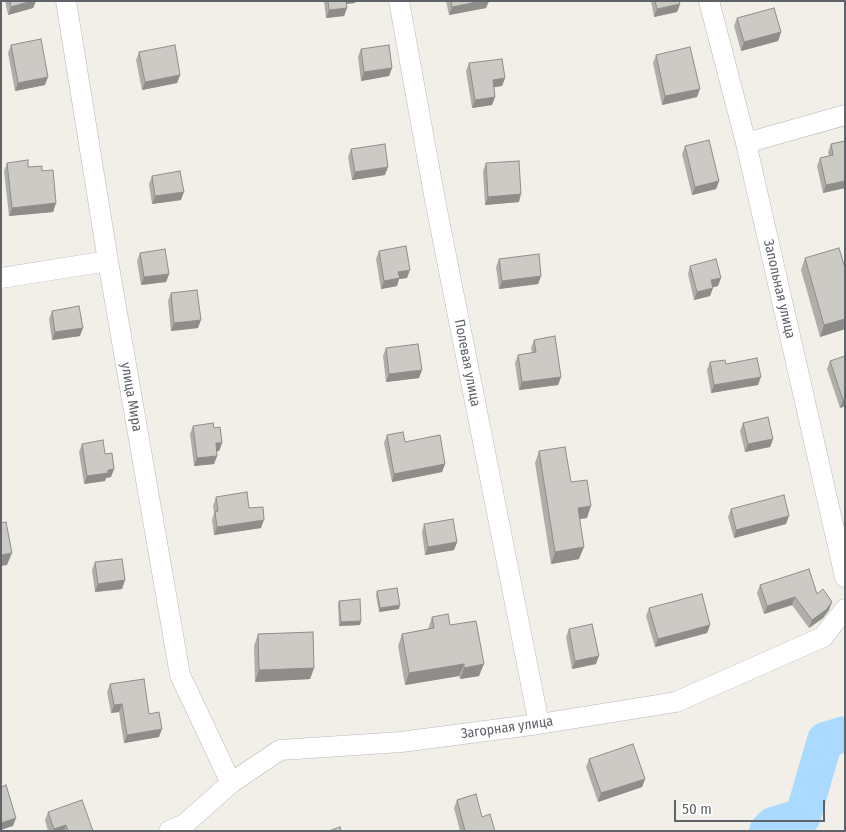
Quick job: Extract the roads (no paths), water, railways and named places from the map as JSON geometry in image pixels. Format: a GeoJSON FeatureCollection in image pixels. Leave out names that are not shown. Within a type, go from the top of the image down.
{"type":"FeatureCollection","features":[{"type":"Feature","properties":{"kind":"street","name":"улица Мира"},"geometry":{"type":"LineString","coordinates":[[66,1],[108,261],[180,675],[231,783]]}},
{"type":"Feature","properties":{"kind":"street","name":"Полевая улица"},"geometry":{"type":"LineString","coordinates":[[399,1],[435,200],[539,724]]}},
{"type":"Feature","properties":{"kind":"street","name":"Запольная улица"},"geometry":{"type":"LineString","coordinates":[[709,1],[746,143],[845,577]]}},
{"type":"Feature","properties":{"kind":"street"},"geometry":{"type":"LineString","coordinates":[[746,143],[845,115]]}},
{"type":"Feature","properties":{"kind":"street"},"geometry":{"type":"LineString","coordinates":[[1,278],[108,261]]}},
{"type":"Feature","properties":{"kind":"street","name":"Загорная улица"},"geometry":{"type":"LineString","coordinates":[[168,831],[185,824],[231,783],[280,750],[400,742],[539,724],[676,702],[823,637],[845,609]]}},
{"type":"Feature","properties":{"kind":"waterway"},"geometry":{"type":"LineString","coordinates":[[767,831],[773,825],[803,816],[825,740],[845,734]]}}]}
